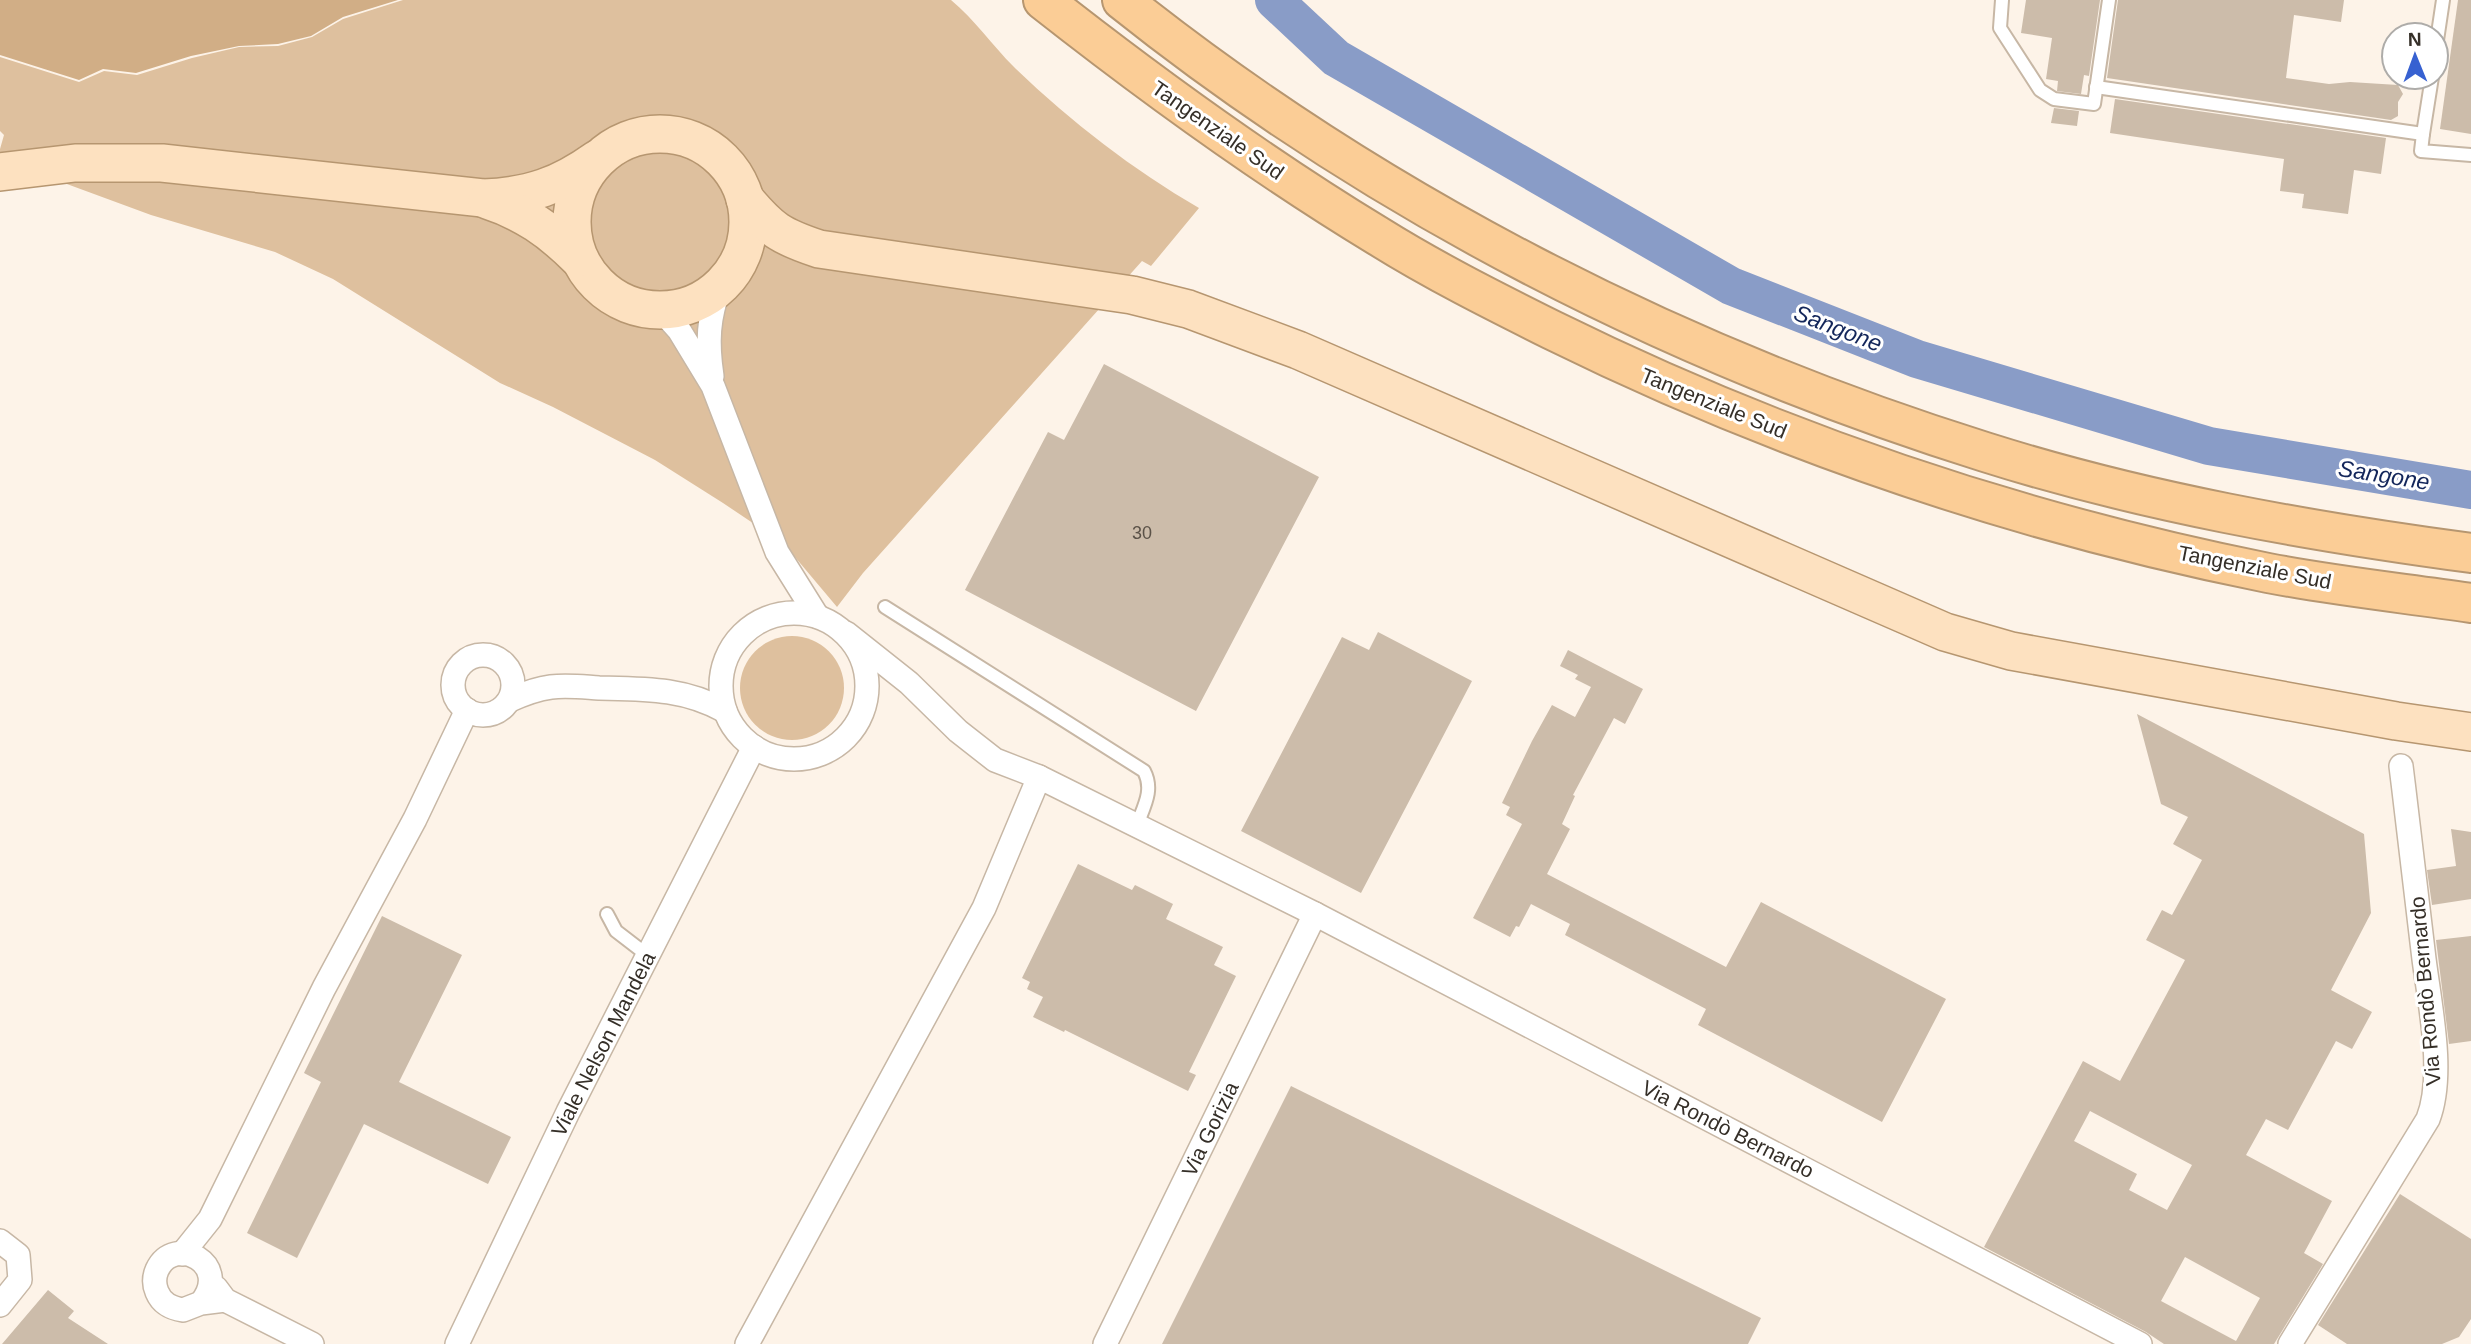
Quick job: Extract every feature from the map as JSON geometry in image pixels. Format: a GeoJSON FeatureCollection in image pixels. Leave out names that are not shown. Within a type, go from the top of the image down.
{"type":"FeatureCollection","features":[{"type":"Feature","properties":{"kind":"highway","name":"Tangenziale Sud"},"geometry":{"type":"LineString","coordinates":[[1043,0],[1134,72],[1236,146],[1381,238],[1513,310],[1634,370],[1766,425],[1892,473],[1995,506],[2271,573],[2471,603]]}},
{"type":"Feature","properties":{"kind":"highway"},"geometry":{"type":"LineString","coordinates":[[1122,0],[1170,39],[1272,111],[1373,176],[1487,241],[1623,310],[1777,377],[1987,453],[2089,481],[2198,508],[2299,528],[2471,553]]}},
{"type":"Feature","properties":{"kind":"main road"},"geometry":{"type":"LineString","coordinates":[[0,172],[75,163],[162,163],[483,198],[514,197],[544,190],[572,177],[616,145],[637,136],[660,134],[683,137],[704,146],[722,160],[736,178],[745,199],[766,225],[791,240],[819,248],[1132,295],[1188,309],[1298,351],[1932,627],[1983,644],[2396,721],[2471,732]]}},
{"type":"Feature","properties":{"kind":"main road"},"geometry":{"type":"LineString","coordinates":[[578,258],[572,238],[571,216],[575,195],[584,176],[597,159]]}},
{"type":"Feature","properties":{"kind":"main road"},"geometry":{"type":"LineString","coordinates":[[483,198],[536,221],[558,238],[578,258],[587,273],[612,297],[636,307],[662,310],[683,307],[703,299],[725,281],[739,261],[748,231],[745,199]]}},
{"type":"Feature","properties":{"kind":"main road"},"geometry":{"type":"LineString","coordinates":[[725,281],[788,254],[819,248]]}},
{"type":"Feature","properties":{"kind":"street"},"geometry":{"type":"LineString","coordinates":[[713,386],[708,326],[712,306],[725,281]]}},
{"type":"Feature","properties":{"kind":"street"},"geometry":{"type":"LineString","coordinates":[[662,310],[679,330],[713,386],[777,552],[817,616]]}},
{"type":"Feature","properties":{"kind":"street"},"geometry":{"type":"LineString","coordinates":[[789,612],[817,616],[846,634],[857,647],[864,663],[867,680],[866,703],[857,725],[841,742],[821,754],[799,759],[775,756],[754,747],[737,731],[725,711],[721,689],[723,666],[733,646],[748,629],[767,617],[789,612]]}},
{"type":"Feature","properties":{"kind":"street","name":"Via Rondò Bernardo"},"geometry":{"type":"LineString","coordinates":[[846,634],[909,683],[958,731],[995,760],[1039,777],[1315,914],[2140,1344]]}},
{"type":"Feature","properties":{"kind":"street"},"geometry":{"type":"LineString","coordinates":[[510,700],[513,680],[504,663],[496,657],[476,656],[459,666],[453,685],[455,695],[467,710],[477,714],[496,712],[510,700],[529,691],[551,687],[676,691],[706,700],[725,711]]}},
{"type":"Feature","properties":{"kind":"street"},"geometry":{"type":"LineString","coordinates":[[182,1254],[210,1219],[324,988],[415,819],[467,710]]}},
{"type":"Feature","properties":{"kind":"street","name":"Viale Nelson Mandela"},"geometry":{"type":"LineString","coordinates":[[457,1344],[568,1112],[754,747]]}},
{"type":"Feature","properties":{"kind":"street","name":"Via Rondò Bernardo"},"geometry":{"type":"LineString","coordinates":[[2290,1344],[2428,1119],[2435,1102],[2432,1026],[2401,766]]}},
{"type":"Feature","properties":{"kind":"street"},"geometry":{"type":"LineString","coordinates":[[747,1344],[984,908],[1039,777]]}},
{"type":"Feature","properties":{"kind":"street","name":"Via Gorizia"},"geometry":{"type":"LineString","coordinates":[[1105,1344],[1315,914]]}},
{"type":"Feature","properties":{"kind":"street"},"geometry":{"type":"LineString","coordinates":[[201,1303],[207,1296],[210,1219]]}},
{"type":"Feature","properties":{"kind":"street"},"geometry":{"type":"LineString","coordinates":[[0,1241],[18,1255],[20,1280],[0,1305]]}},
{"type":"Feature","properties":{"kind":"street"},"geometry":{"type":"LineString","coordinates":[[225,1300],[201,1303],[183,1310],[173,1308],[159,1296],[155,1277],[164,1261],[182,1254],[191,1255],[208,1272],[225,1300],[312,1344]]}},
{"type":"Feature","properties":{"kind":"lane"},"geometry":{"type":"LineString","coordinates":[[2002,0],[2000,28],[2040,90],[2054,99],[2094,104],[2109,0]]}},
{"type":"Feature","properties":{"kind":"lane"},"geometry":{"type":"LineString","coordinates":[[2440,21],[2443,0]]}},
{"type":"Feature","properties":{"kind":"lane"},"geometry":{"type":"LineString","coordinates":[[2096,87],[2423,134]]}},
{"type":"Feature","properties":{"kind":"lane"},"geometry":{"type":"LineString","coordinates":[[2430,91],[2421,151],[2471,155]]}},
{"type":"Feature","properties":{"kind":"lane"},"geometry":{"type":"LineString","coordinates":[[886,607],[1144,771],[1150,791],[1137,825]]}},
{"type":"Feature","properties":{"kind":"lane"},"geometry":{"type":"LineString","coordinates":[[607,914],[616,931],[642,951],[644,962]]}},
{"type":"Feature","properties":{"kind":"shaded area"},"geometry":{"type":"Polygon","coordinates":[[[0,0],[398,0],[343,17],[311,36],[278,44],[239,46],[191,56],[136,73],[103,69],[79,80],[0,55],[0,0]]]}},
{"type":"Feature","properties":{"kind":"shaded area"},"geometry":{"type":"Polygon","coordinates":[[[403,0],[951,0],[1014,67],[1057,106],[1102,143],[1199,208],[1151,266],[1142,261],[863,573],[837,607],[784,544],[723,503],[655,460],[500,383],[333,279],[275,252],[151,215],[56,180],[0,165],[0,149],[4,135],[0,131],[0,57],[79,82],[104,71],[137,75],[239,47],[278,46],[312,37],[343,19],[403,0]]]}},
{"type":"Feature","properties":{"kind":"shaded area"},"geometry":{"type":"Polygon","coordinates":[[[792,636],[812,640],[829,651],[840,668],[844,688],[840,708],[829,725],[812,736],[792,740],[772,736],[755,725],[744,708],[740,688],[744,668],[755,651],[772,640],[792,636]]]}},
{"type":"Feature","properties":{"kind":"building"},"geometry":{"type":"Polygon","coordinates":[[[2026,0],[2100,0],[2089,76],[2084,75],[2081,94],[2057,91],[2058,81],[2046,79],[2052,38],[2021,33],[2026,0]]]}},
{"type":"Feature","properties":{"kind":"building"},"geometry":{"type":"Polygon","coordinates":[[[2118,0],[2344,0],[2341,22],[2294,15],[2286,78],[2329,84],[2380,84],[2380,91],[2401,91],[2403,94],[2398,102],[2398,116],[2391,120],[2107,78],[2118,0]]]}},
{"type":"Feature","properties":{"kind":"building"},"geometry":{"type":"Polygon","coordinates":[[[2458,0],[2471,0],[2471,134],[2440,129],[2445,91],[2450,91],[2450,57],[2458,0]]]}},
{"type":"Feature","properties":{"kind":"building"},"geometry":{"type":"Polygon","coordinates":[[[2115,99],[2386,138],[2381,174],[2354,170],[2348,214],[2302,208],[2304,194],[2280,191],[2284,159],[2110,133],[2115,99]]]}},
{"type":"Feature","properties":{"kind":"building"},"geometry":{"type":"Polygon","coordinates":[[[2054,108],[2079,111],[2077,126],[2051,123],[2054,108]]]}},
{"type":"Feature","properties":{"kind":"building"},"geometry":{"type":"Polygon","coordinates":[[[1104,364],[1319,477],[1196,711],[965,590],[1048,432],[1064,440],[1104,364]]]}},
{"type":"Feature","properties":{"kind":"building"},"geometry":{"type":"Polygon","coordinates":[[[1378,632],[1472,681],[1361,893],[1241,831],[1342,637],[1369,650],[1378,632]]]}},
{"type":"Feature","properties":{"kind":"building"},"geometry":{"type":"Polygon","coordinates":[[[1568,650],[1643,689],[1625,724],[1614,718],[1573,795],[1575,796],[1562,824],[1570,829],[1547,874],[1726,967],[1761,902],[1946,999],[1882,1122],[1698,1025],[1706,1009],[1565,935],[1570,924],[1531,904],[1519,927],[1516,926],[1510,937],[1473,918],[1522,824],[1506,815],[1510,807],[1502,803],[1532,741],[1552,705],[1575,717],[1591,687],[1575,679],[1578,675],[1560,666],[1568,650]]]}},
{"type":"Feature","properties":{"kind":"building"},"geometry":{"type":"Polygon","coordinates":[[[2137,714],[2364,834],[2371,913],[2331,990],[2372,1012],[2352,1049],[2336,1041],[2288,1130],[2266,1119],[2246,1155],[2332,1201],[2304,1253],[2323,1264],[2274,1344],[2164,1344],[1984,1247],[2083,1061],[2120,1081],[2185,960],[2146,940],[2162,910],[2172,915],[2202,860],[2173,844],[2188,817],[2161,804],[2137,714]],[[2090,1111],[2074,1141],[2137,1174],[2129,1190],[2167,1210],[2192,1165],[2090,1111]],[[2185,1257],[2161,1301],[2236,1341],[2260,1298],[2185,1257]]]}},
{"type":"Feature","properties":{"kind":"building"},"geometry":{"type":"Polygon","coordinates":[[[2451,829],[2471,832],[2471,899],[2432,905],[2427,870],[2456,866],[2451,829]]]}},
{"type":"Feature","properties":{"kind":"building"},"geometry":{"type":"Polygon","coordinates":[[[1078,864],[1132,890],[1135,885],[1173,904],[1166,919],[1223,947],[1214,965],[1236,976],[1189,1072],[1196,1075],[1188,1091],[1033,1017],[1043,997],[1027,989],[1030,982],[1022,978],[1078,864]]]}},
{"type":"Feature","properties":{"kind":"building"},"geometry":{"type":"Polygon","coordinates":[[[382,916],[462,955],[399,1082],[511,1137],[488,1184],[364,1124],[297,1258],[247,1233],[321,1082],[304,1073],[382,916]]]}},
{"type":"Feature","properties":{"kind":"building"},"geometry":{"type":"Polygon","coordinates":[[[2471,936],[2471,1041],[2449,1044],[2436,940],[2471,936]]]}},
{"type":"Feature","properties":{"kind":"building"},"geometry":{"type":"Polygon","coordinates":[[[1291,1086],[1761,1318],[1748,1344],[1162,1344],[1291,1086]]]}},
{"type":"Feature","properties":{"kind":"building"},"geometry":{"type":"Polygon","coordinates":[[[2400,1194],[2471,1239],[2471,1319],[2459,1337],[2442,1344],[2347,1344],[2318,1325],[2400,1194]]]}},
{"type":"Feature","properties":{"kind":"building"},"geometry":{"type":"Polygon","coordinates":[[[48,1290],[74,1311],[68,1318],[108,1344],[2,1344],[48,1290]]]}},
{"type":"Feature","properties":{"kind":"waterway","name":"Sangone"},"geometry":{"type":"LineString","coordinates":[[1274,0],[1336,58],[1731,286],[1917,359],[2209,446],[2471,490]]}}]}
